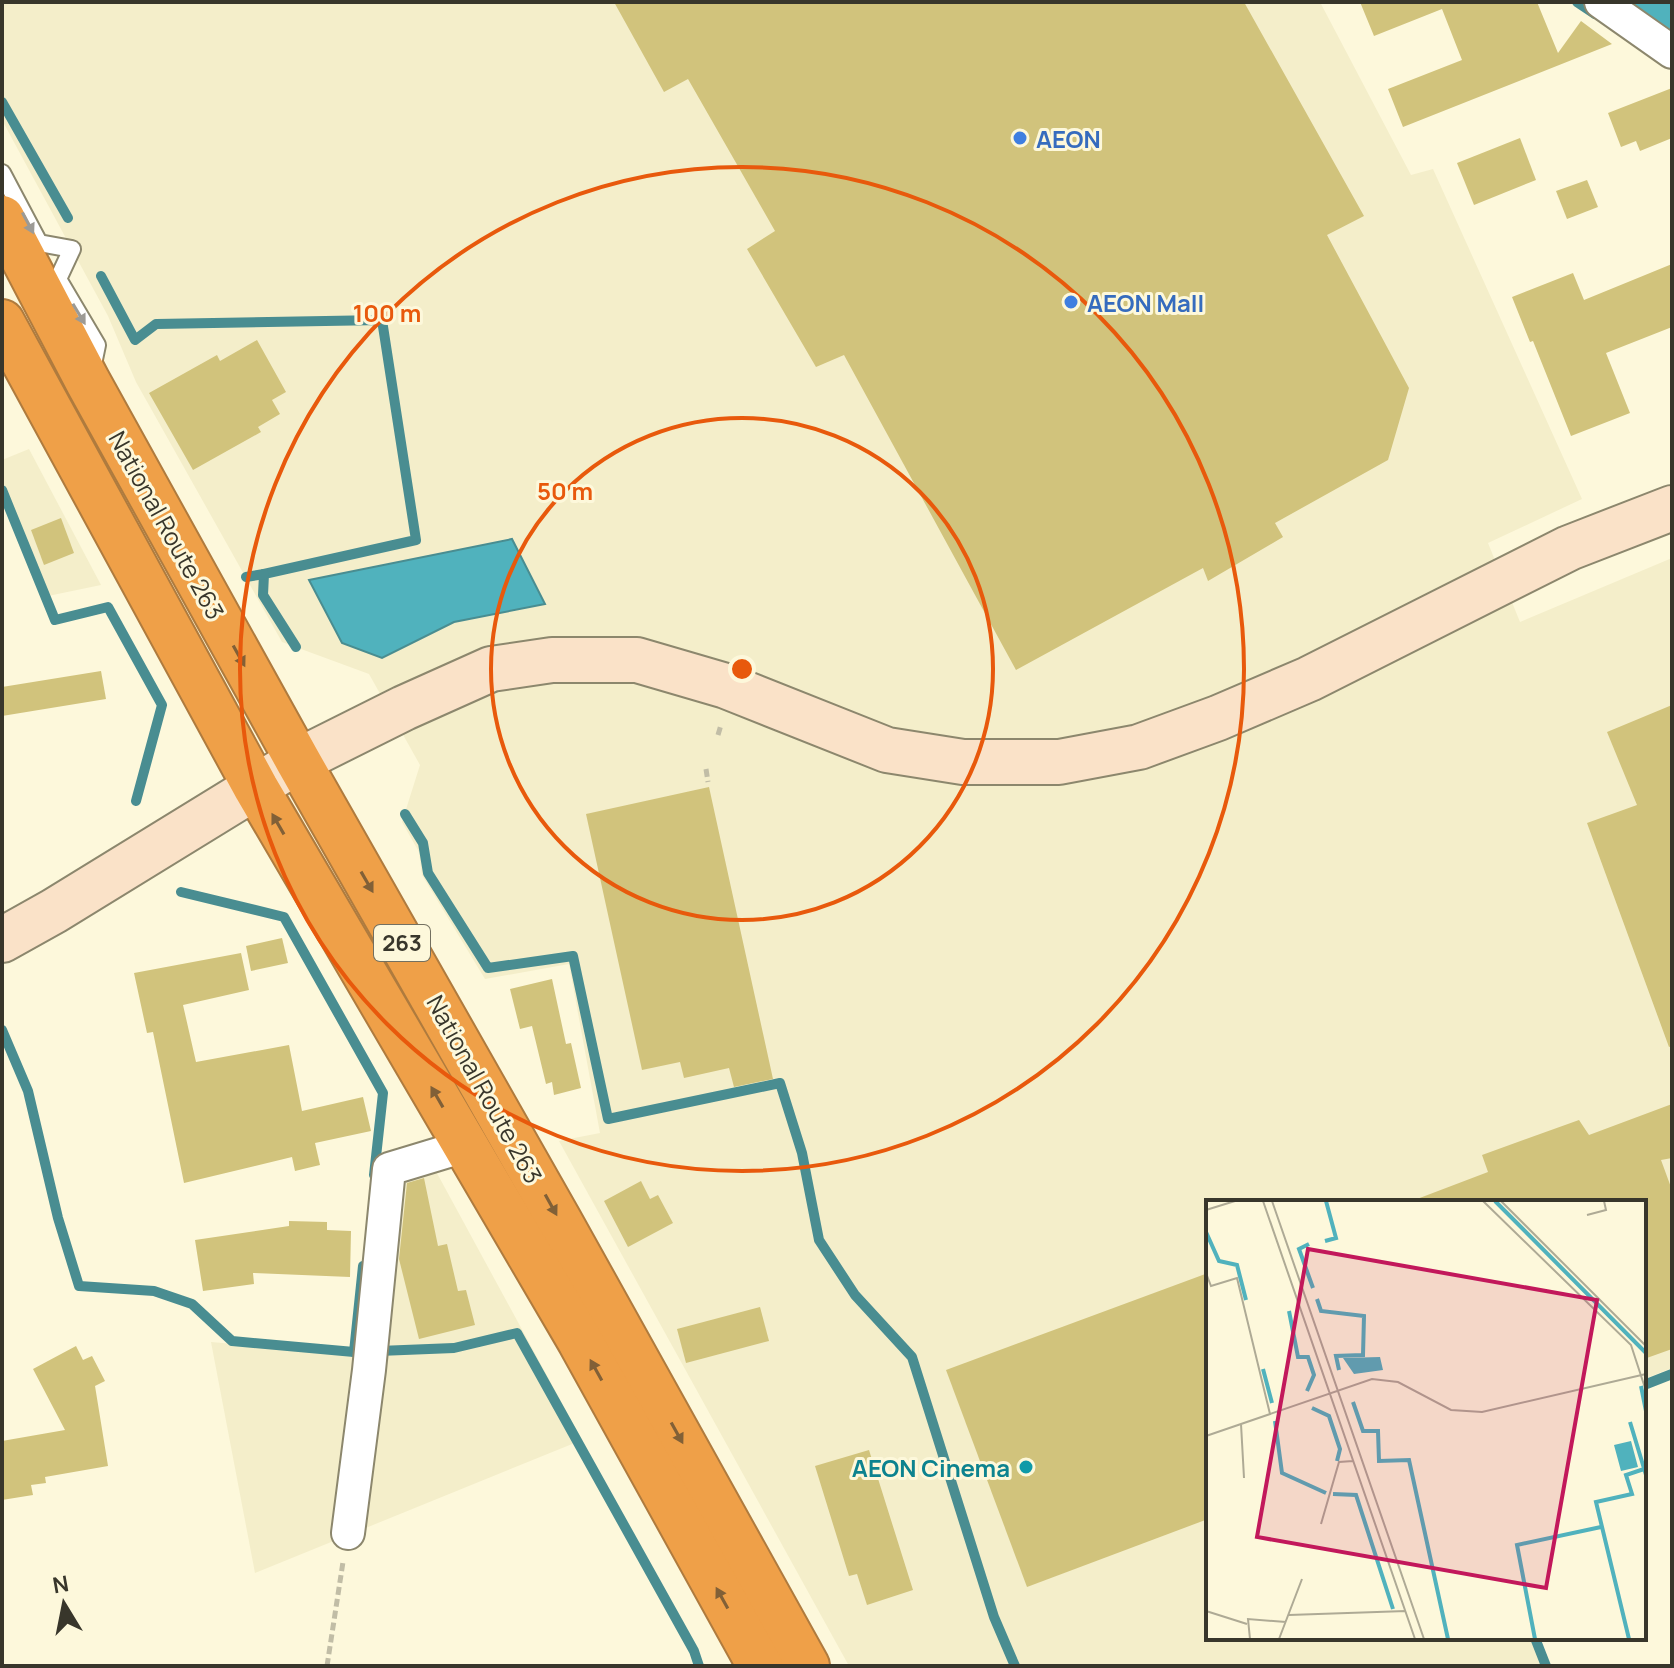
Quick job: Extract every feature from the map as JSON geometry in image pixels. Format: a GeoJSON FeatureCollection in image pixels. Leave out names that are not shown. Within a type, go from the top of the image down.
{"type":"FeatureCollection","features":[{"type":"Feature","properties":{"kind":"highway","name":"National Route 263"},"geometry":{"type":"LineString","coordinates":[[2,218],[88,382],[298,761],[807,1666]]}},
{"type":"Feature","properties":{"kind":"highway","name":"National Route 263"},"geometry":{"type":"LineString","coordinates":[[2,322],[256,788],[580,1341],[760,1666]]}},
{"type":"Feature","properties":{"kind":"street"},"geometry":{"type":"LineString","coordinates":[[1601,2],[1672,52]]}},
{"type":"Feature","properties":{"kind":"street"},"geometry":{"type":"LineString","coordinates":[[2,940],[298,761],[491,669],[566,660],[637,660],[726,686],[887,750],[963,762],[1059,762],[1139,747],[1218,718],[1309,679],[1569,548],[1672,508]]}},
{"type":"Feature","properties":{"kind":"street"},"geometry":{"type":"LineString","coordinates":[[348,1533],[369,1370],[389,1169],[465,1146]]}},
{"type":"Feature","properties":{"kind":"lane"},"geometry":{"type":"LineString","coordinates":[[2,173],[39,243],[72,249],[58,279],[97,345],[88,382]]}},
{"type":"Feature","properties":{"kind":"path"},"geometry":{"type":"LineString","coordinates":[[706,769],[708,782]]}},
{"type":"Feature","properties":{"kind":"path"},"geometry":{"type":"LineString","coordinates":[[327,1666],[348,1533]]}},
{"type":"Feature","properties":{"kind":"shaded area"},"geometry":{"type":"Polygon","coordinates":[[[2,2],[1320,2],[1411,175],[1433,169],[1582,499],[1488,543],[1520,622],[1672,558],[1672,1368],[1646,1378],[1646,1200],[1206,1200],[1206,1640],[1534,1640],[1544,1666],[849,1666],[559,1141],[600,1133],[569,964],[485,979],[422,875],[419,852],[402,822],[420,765],[369,674],[282,642],[136,382],[108,316],[2,120],[2,2]]]}},
{"type":"Feature","properties":{"kind":"shaded area"},"geometry":{"type":"Polygon","coordinates":[[[29,449],[101,585],[48,596],[3,482],[2,460],[29,449]]]}},
{"type":"Feature","properties":{"kind":"shaded area"},"geometry":{"type":"Polygon","coordinates":[[[432,1164],[582,1440],[255,1573],[211,1342],[372,1356],[393,1168],[432,1164]]]}},
{"type":"Feature","properties":{"kind":"water"},"geometry":{"type":"Polygon","coordinates":[[[512,539],[545,604],[454,622],[382,658],[342,643],[309,580],[512,539]]]}},
{"type":"Feature","properties":{"kind":"building","name":"AEON Mall"},"geometry":{"type":"Polygon","coordinates":[[[614,2],[1244,2],[1364,216],[1327,235],[1409,388],[1388,460],[1275,523],[1283,537],[1208,581],[1203,568],[1016,670],[844,355],[816,367],[747,249],[775,231],[688,79],[664,92],[614,2]]]}},
{"type":"Feature","properties":{"kind":"building"},"geometry":{"type":"Polygon","coordinates":[[[1360,2],[1537,2],[1558,53],[1581,21],[1612,44],[1403,127],[1388,89],[1462,60],[1442,9],[1374,36],[1360,2]]]}},
{"type":"Feature","properties":{"kind":"building"},"geometry":{"type":"Polygon","coordinates":[[[1672,88],[1672,138],[1640,151],[1636,141],[1621,147],[1608,113],[1672,88]]]}},
{"type":"Feature","properties":{"kind":"building"},"geometry":{"type":"Polygon","coordinates":[[[1520,138],[1536,180],[1474,205],[1457,163],[1520,138]]]}},
{"type":"Feature","properties":{"kind":"building"},"geometry":{"type":"Polygon","coordinates":[[[1587,180],[1598,207],[1567,219],[1556,191],[1587,180]]]}},
{"type":"Feature","properties":{"kind":"building"},"geometry":{"type":"Polygon","coordinates":[[[1672,264],[1672,327],[1606,353],[1630,413],[1571,436],[1512,297],[1573,273],[1584,300],[1672,264]]]}},
{"type":"Feature","properties":{"kind":"building"},"geometry":{"type":"Polygon","coordinates":[[[257,340],[286,392],[272,400],[280,414],[258,427],[261,432],[193,470],[149,393],[217,355],[220,361],[257,340]]]}},
{"type":"Feature","properties":{"kind":"building"},"geometry":{"type":"Polygon","coordinates":[[[61,518],[74,553],[44,565],[31,530],[61,518]]]}},
{"type":"Feature","properties":{"kind":"building"},"geometry":{"type":"Polygon","coordinates":[[[101,671],[106,699],[2,716],[2,687],[101,671]]]}},
{"type":"Feature","properties":{"kind":"building"},"geometry":{"type":"Polygon","coordinates":[[[1672,705],[1672,1046],[1669,1047],[1587,823],[1637,805],[1607,732],[1672,705]]]}},
{"type":"Feature","properties":{"kind":"building"},"geometry":{"type":"Polygon","coordinates":[[[709,787],[773,1079],[734,1087],[729,1068],[684,1078],[680,1062],[642,1070],[586,814],[709,787]]]}},
{"type":"Feature","properties":{"kind":"building"},"geometry":{"type":"Polygon","coordinates":[[[282,938],[288,963],[251,971],[246,946],[282,938]]]}},
{"type":"Feature","properties":{"kind":"building"},"geometry":{"type":"Polygon","coordinates":[[[241,953],[249,990],[183,1005],[196,1062],[289,1045],[302,1111],[363,1097],[371,1131],[315,1143],[320,1165],[295,1171],[292,1157],[184,1183],[153,1032],[147,1033],[134,973],[241,953]]]}},
{"type":"Feature","properties":{"kind":"building"},"geometry":{"type":"Polygon","coordinates":[[[552,979],[566,1044],[571,1043],[581,1088],[554,1095],[552,1082],[546,1084],[532,1026],[520,1029],[510,989],[552,979]]]}},
{"type":"Feature","properties":{"kind":"building"},"geometry":{"type":"Polygon","coordinates":[[[1672,1104],[1672,1158],[1661,1160],[1672,1190],[1672,1349],[1646,1358],[1646,1200],[1417,1200],[1488,1172],[1482,1155],[1579,1120],[1589,1135],[1672,1104]]]}},
{"type":"Feature","properties":{"kind":"building"},"geometry":{"type":"Polygon","coordinates":[[[424,1178],[438,1246],[447,1244],[458,1291],[466,1290],[475,1325],[419,1339],[399,1259],[407,1183],[424,1178]]]}},
{"type":"Feature","properties":{"kind":"building"},"geometry":{"type":"Polygon","coordinates":[[[641,1181],[650,1199],[658,1195],[673,1223],[628,1247],[604,1201],[641,1181]]]}},
{"type":"Feature","properties":{"kind":"building"},"geometry":{"type":"Polygon","coordinates":[[[289,1221],[327,1222],[327,1230],[351,1231],[350,1277],[253,1273],[254,1284],[203,1291],[195,1240],[289,1226],[289,1221]]]}},
{"type":"Feature","properties":{"kind":"building"},"geometry":{"type":"Polygon","coordinates":[[[1206,1274],[1206,1520],[1027,1587],[946,1370],[1206,1274]]]}},
{"type":"Feature","properties":{"kind":"building"},"geometry":{"type":"Polygon","coordinates":[[[760,1307],[769,1341],[686,1363],[677,1329],[760,1307]]]}},
{"type":"Feature","properties":{"kind":"building"},"geometry":{"type":"Polygon","coordinates":[[[76,1346],[83,1360],[92,1356],[105,1381],[95,1386],[108,1466],[45,1477],[46,1483],[31,1485],[33,1495],[2,1500],[2,1441],[65,1430],[33,1369],[76,1346]]]}},
{"type":"Feature","properties":{"kind":"building"},"geometry":{"type":"Polygon","coordinates":[[[869,1450],[913,1590],[867,1605],[857,1574],[849,1576],[815,1466],[869,1450]]]}},
{"type":"Feature","properties":{"kind":"waterway"},"geometry":{"type":"LineString","coordinates":[[1577,2],[1595,14]]}},
{"type":"Feature","properties":{"kind":"waterway"},"geometry":{"type":"LineString","coordinates":[[1649,2],[1672,18]]}},
{"type":"Feature","properties":{"kind":"waterway"},"geometry":{"type":"LineString","coordinates":[[2,102],[68,218]]}},
{"type":"Feature","properties":{"kind":"waterway"},"geometry":{"type":"LineString","coordinates":[[101,276],[135,340],[156,324],[382,320],[416,540],[264,574],[263,595],[296,647]]}},
{"type":"Feature","properties":{"kind":"waterway"},"geometry":{"type":"LineString","coordinates":[[2,490],[55,620],[108,607],[162,705],[136,801]]}},
{"type":"Feature","properties":{"kind":"waterway"},"geometry":{"type":"LineString","coordinates":[[246,577],[264,574]]}},
{"type":"Feature","properties":{"kind":"waterway"},"geometry":{"type":"LineString","coordinates":[[405,814],[423,843],[428,873],[488,968],[573,956],[608,1119],[780,1083],[802,1153],[819,1240],[855,1295],[912,1357],[994,1617],[1015,1666]]}},
{"type":"Feature","properties":{"kind":"waterway"},"geometry":{"type":"LineString","coordinates":[[181,892],[284,917],[383,1093],[374,1175]]}},
{"type":"Feature","properties":{"kind":"waterway"},"geometry":{"type":"LineString","coordinates":[[2,1030],[28,1091],[58,1218],[79,1286],[154,1291],[192,1304],[232,1341],[354,1352],[454,1348],[517,1333],[694,1651],[699,1666]]}},
{"type":"Feature","properties":{"kind":"waterway"},"geometry":{"type":"LineString","coordinates":[[354,1352],[363,1266]]}},
{"type":"Feature","properties":{"kind":"waterway"},"geometry":{"type":"LineString","coordinates":[[1646,1384],[1672,1374]]}},
{"type":"Feature","properties":{"kind":"waterway"},"geometry":{"type":"LineString","coordinates":[[1536,1640],[1546,1666]]}},
{"type":"Feature","properties":{"kind":"place","name":"AEON"},"geometry":{"type":"Point","coordinates":[1020,138]}},
{"type":"Feature","properties":{"kind":"place","name":"AEON Mall"},"geometry":{"type":"Point","coordinates":[1071,302]}},
{"type":"Feature","properties":{"kind":"place","name":"AEON Cinema"},"geometry":{"type":"Point","coordinates":[1026,1467]}}]}
